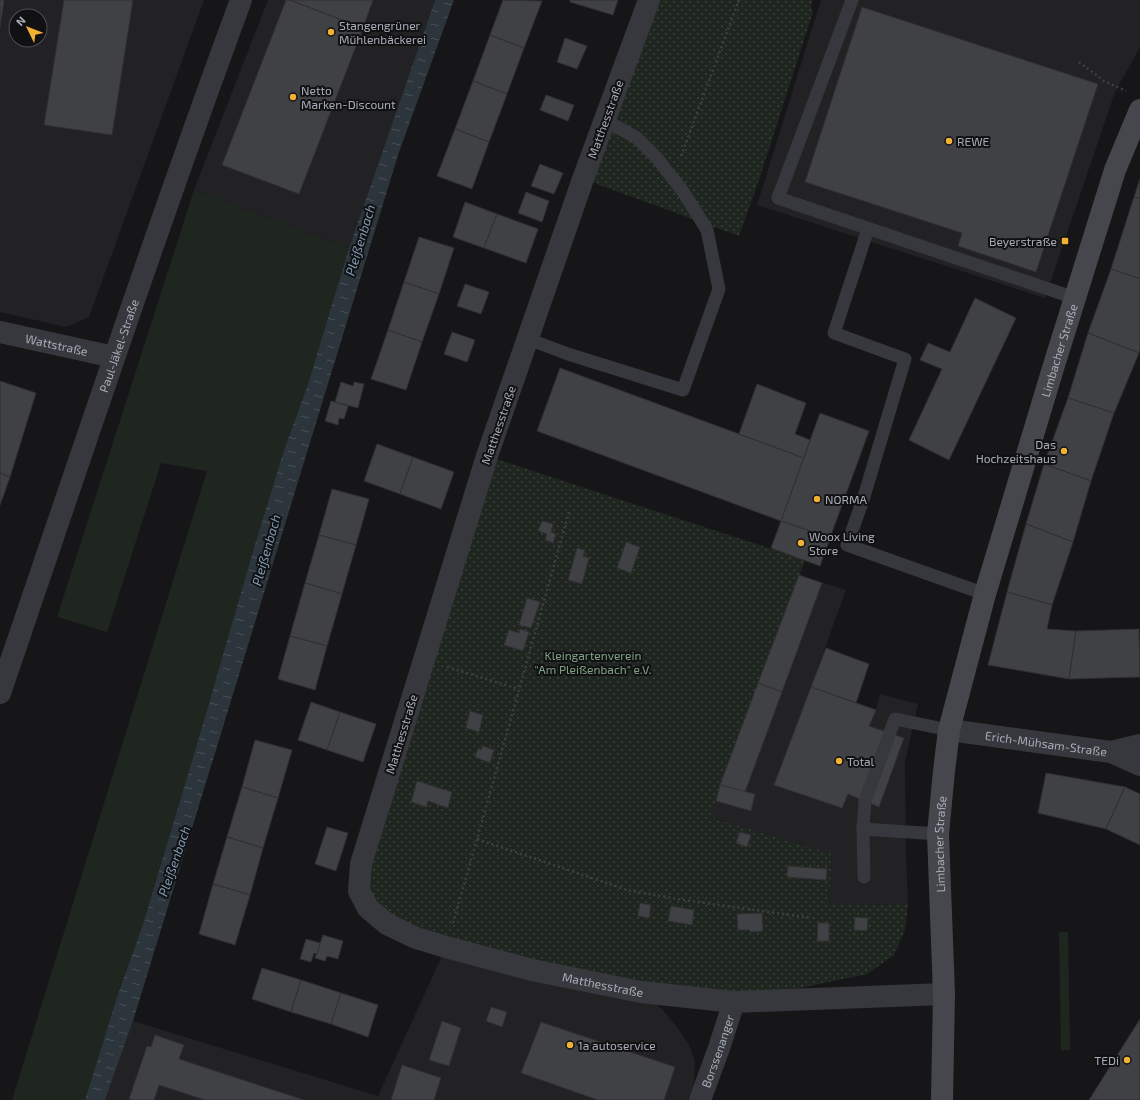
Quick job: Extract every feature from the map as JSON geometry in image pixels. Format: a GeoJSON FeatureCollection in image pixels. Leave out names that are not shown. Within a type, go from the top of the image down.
{"type":"FeatureCollection","features":[{"type":"Feature","properties":{"kind":"main road","name":"Limbacher Straße"},"geometry":{"type":"LineString","coordinates":[[942,1100],[944,994],[938,834],[949,730],[985,594],[1075,298],[1116,170],[1140,110]]}},
{"type":"Feature","properties":{"kind":"street","name":"Paul-Jäkel-Straße"},"geometry":{"type":"LineString","coordinates":[[0,693],[114,357],[186,151],[241,0]]}},
{"type":"Feature","properties":{"kind":"street","name":"Matthesstraße"},"geometry":{"type":"LineString","coordinates":[[649,0],[605,120],[487,456],[361,864],[359,891],[368,908],[387,924],[416,938],[532,970],[641,992],[734,1002],[944,994]]}},
{"type":"Feature","properties":{"kind":"street","name":"Wattstraße"},"geometry":{"type":"LineString","coordinates":[[0,332],[114,357]]}},
{"type":"Feature","properties":{"kind":"street","name":"Erich-Mühsam-Straße"},"geometry":{"type":"LineString","coordinates":[[949,730],[1111,752],[1140,764]]}},
{"type":"Feature","properties":{"kind":"street"},"geometry":{"type":"LineString","coordinates":[[1111,752],[1140,745]]}},
{"type":"Feature","properties":{"kind":"street","name":"Borssenanger"},"geometry":{"type":"LineString","coordinates":[[700,1100],[734,1002]]}},
{"type":"Feature","properties":{"kind":"lane"},"geometry":{"type":"LineString","coordinates":[[852,0],[778,198],[1075,298]]}},
{"type":"Feature","properties":{"kind":"lane"},"geometry":{"type":"LineString","coordinates":[[528,339],[568,354],[683,390],[719,289],[707,230],[684,193],[657,158],[637,138],[605,120]]}},
{"type":"Feature","properties":{"kind":"lane"},"geometry":{"type":"LineString","coordinates":[[868,229],[834,333],[905,360],[863,500],[847,545],[985,594]]}},
{"type":"Feature","properties":{"kind":"lane"},"geometry":{"type":"LineString","coordinates":[[864,877],[863,829],[865,801],[895,719],[949,730]]}},
{"type":"Feature","properties":{"kind":"lane"},"geometry":{"type":"LineString","coordinates":[[863,829],[938,834]]}},
{"type":"Feature","properties":{"kind":"path"},"geometry":{"type":"LineString","coordinates":[[672,179],[739,0]]}},
{"type":"Feature","properties":{"kind":"path"},"geometry":{"type":"LineString","coordinates":[[1079,62],[1104,82],[1124,90]]}},
{"type":"Feature","properties":{"kind":"path"},"geometry":{"type":"LineString","coordinates":[[446,947],[569,512]]}},
{"type":"Feature","properties":{"kind":"path"},"geometry":{"type":"LineString","coordinates":[[424,660],[519,689]]}},
{"type":"Feature","properties":{"kind":"path"},"geometry":{"type":"LineString","coordinates":[[477,839],[627,890],[683,900],[812,918]]}},
{"type":"Feature","properties":{"kind":"shaded area"},"geometry":{"type":"Polygon","coordinates":[[[0,0],[204,0],[89,317],[66,327],[0,312],[0,0]]]}},
{"type":"Feature","properties":{"kind":"shaded area"},"geometry":{"type":"Polygon","coordinates":[[[268,0],[435,0],[349,248],[194,190],[268,0]]]}},
{"type":"Feature","properties":{"kind":"shaded area"},"geometry":{"type":"Polygon","coordinates":[[[821,0],[1140,0],[1140,47],[1115,92],[1045,298],[757,205],[821,0]]]}},
{"type":"Feature","properties":{"kind":"shaded area"},"geometry":{"type":"Polygon","coordinates":[[[799,575],[846,590],[811,687],[876,710],[880,694],[918,704],[905,762],[908,905],[829,904],[832,854],[710,817],[799,575]]]}},
{"type":"Feature","properties":{"kind":"shaded area"},"geometry":{"type":"Polygon","coordinates":[[[446,947],[641,992],[662,1009],[677,1027],[689,1045],[695,1061],[694,1083],[688,1100],[105,1100],[133,1021],[378,1096],[446,947]]]}},
{"type":"Feature","properties":{"kind":"green space"},"geometry":{"type":"Polygon","coordinates":[[[649,0],[813,0],[811,5],[813,12],[760,177],[739,236],[583,179],[649,0]]]}},
{"type":"Feature","properties":{"kind":"green space"},"geometry":{"type":"Polygon","coordinates":[[[194,190],[349,248],[308,384],[283,453],[253,551],[143,924],[117,997],[85,1100],[12,1100],[207,471],[161,463],[107,632],[57,617],[194,190]]]}},
{"type":"Feature","properties":{"kind":"green space","name":"Kleingartenverein \"Am Pleißenbach\" e.V."},"geometry":{"type":"Polygon","coordinates":[[[487,456],[805,560],[710,817],[832,854],[829,904],[908,905],[905,930],[894,955],[867,974],[734,1002],[532,970],[368,908],[361,864],[487,456]]]}},
{"type":"Feature","properties":{"kind":"green space"},"geometry":{"type":"Polygon","coordinates":[[[1059,932],[1068,932],[1070,1050],[1061,1050],[1059,932]]]}},
{"type":"Feature","properties":{"kind":"water","name":"Pleißenbach"},"geometry":{"type":"Polygon","coordinates":[[[435,0],[454,0],[398,155],[133,1021],[105,1100],[85,1100],[117,997],[143,924],[283,453],[308,384],[349,248],[435,0]]]}},
{"type":"Feature","properties":{"kind":"building"},"geometry":{"type":"Polygon","coordinates":[[[0,0],[4,0],[0,28],[0,0]]]}},
{"type":"Feature","properties":{"kind":"building"},"geometry":{"type":"Polygon","coordinates":[[[64,0],[133,0],[112,135],[44,125],[64,0]]]}},
{"type":"Feature","properties":{"kind":"building","name":"Netto Marken-Discount"},"geometry":{"type":"Polygon","coordinates":[[[286,0],[290,0],[363,28],[299,194],[222,165],[286,0]]]}},
{"type":"Feature","properties":{"kind":"building"},"geometry":{"type":"Polygon","coordinates":[[[290,0],[373,0],[363,28],[290,0]]]}},
{"type":"Feature","properties":{"kind":"building"},"geometry":{"type":"Polygon","coordinates":[[[503,0],[542,1],[524,48],[490,35],[503,0]]]}},
{"type":"Feature","properties":{"kind":"building"},"geometry":{"type":"Polygon","coordinates":[[[570,0],[618,0],[613,15],[570,2],[570,0]]]}},
{"type":"Feature","properties":{"kind":"building","name":"REWE"},"geometry":{"type":"Polygon","coordinates":[[[862,7],[1098,84],[1036,272],[958,246],[962,233],[805,182],[862,7]]]}},
{"type":"Feature","properties":{"kind":"building"},"geometry":{"type":"Polygon","coordinates":[[[490,35],[524,48],[507,94],[473,81],[490,35]]]}},
{"type":"Feature","properties":{"kind":"building"},"geometry":{"type":"Polygon","coordinates":[[[565,38],[587,46],[577,69],[557,62],[565,38]]]}},
{"type":"Feature","properties":{"kind":"building"},"geometry":{"type":"Polygon","coordinates":[[[473,81],[507,94],[489,142],[455,129],[473,81]]]}},
{"type":"Feature","properties":{"kind":"building"},"geometry":{"type":"Polygon","coordinates":[[[546,95],[574,105],[568,121],[540,110],[546,95]]]}},
{"type":"Feature","properties":{"kind":"building"},"geometry":{"type":"Polygon","coordinates":[[[455,129],[489,142],[472,189],[437,176],[455,129]]]}},
{"type":"Feature","properties":{"kind":"building"},"geometry":{"type":"Polygon","coordinates":[[[540,164],[563,173],[554,194],[531,186],[540,164]]]}},
{"type":"Feature","properties":{"kind":"building"},"geometry":{"type":"Polygon","coordinates":[[[1140,179],[1140,199],[1134,197],[1140,179]]]}},
{"type":"Feature","properties":{"kind":"building"},"geometry":{"type":"Polygon","coordinates":[[[526,192],[549,201],[542,222],[518,213],[526,192]]]}},
{"type":"Feature","properties":{"kind":"building"},"geometry":{"type":"Polygon","coordinates":[[[1134,197],[1140,199],[1140,279],[1111,269],[1134,197]]]}},
{"type":"Feature","properties":{"kind":"building"},"geometry":{"type":"Polygon","coordinates":[[[465,202],[497,214],[484,248],[453,237],[465,202]]]}},
{"type":"Feature","properties":{"kind":"building"},"geometry":{"type":"Polygon","coordinates":[[[497,214],[538,229],[526,263],[484,248],[497,214]]]}},
{"type":"Feature","properties":{"kind":"building"},"geometry":{"type":"Polygon","coordinates":[[[419,237],[454,248],[439,294],[404,282],[419,237]]]}},
{"type":"Feature","properties":{"kind":"building"},"geometry":{"type":"Polygon","coordinates":[[[1111,269],[1140,279],[1139,353],[1088,333],[1111,269]]]}},
{"type":"Feature","properties":{"kind":"building"},"geometry":{"type":"Polygon","coordinates":[[[404,282],[439,294],[422,342],[388,330],[404,282]]]}},
{"type":"Feature","properties":{"kind":"building"},"geometry":{"type":"Polygon","coordinates":[[[465,284],[489,292],[481,314],[457,306],[465,284]]]}},
{"type":"Feature","properties":{"kind":"building"},"geometry":{"type":"Polygon","coordinates":[[[975,298],[1016,318],[949,460],[909,440],[942,369],[920,360],[928,343],[950,352],[975,298]]]}},
{"type":"Feature","properties":{"kind":"building"},"geometry":{"type":"Polygon","coordinates":[[[388,330],[422,342],[406,390],[371,379],[388,330]]]}},
{"type":"Feature","properties":{"kind":"building"},"geometry":{"type":"Polygon","coordinates":[[[452,332],[475,340],[467,362],[444,354],[452,332]]]}},
{"type":"Feature","properties":{"kind":"building"},"geometry":{"type":"Polygon","coordinates":[[[1088,333],[1139,353],[1114,413],[1068,398],[1088,333]]]}},
{"type":"Feature","properties":{"kind":"building"},"geometry":{"type":"Polygon","coordinates":[[[560,368],[804,458],[781,521],[537,431],[560,368]]]}},
{"type":"Feature","properties":{"kind":"building"},"geometry":{"type":"Polygon","coordinates":[[[0,381],[36,393],[10,477],[0,473],[0,381]]]}},
{"type":"Feature","properties":{"kind":"building"},"geometry":{"type":"Polygon","coordinates":[[[341,382],[353,386],[354,382],[364,384],[358,408],[335,402],[341,382]]]}},
{"type":"Feature","properties":{"kind":"building"},"geometry":{"type":"Polygon","coordinates":[[[757,384],[806,403],[795,434],[810,440],[804,458],[739,434],[757,384]]]}},
{"type":"Feature","properties":{"kind":"building"},"geometry":{"type":"Polygon","coordinates":[[[1068,398],[1114,413],[1091,481],[1044,464],[1068,398]]]}},
{"type":"Feature","properties":{"kind":"building"},"geometry":{"type":"Polygon","coordinates":[[[331,401],[348,406],[344,419],[339,418],[338,425],[325,421],[331,401]]]}},
{"type":"Feature","properties":{"kind":"building"},"geometry":{"type":"Polygon","coordinates":[[[820,413],[869,431],[830,538],[781,521],[820,413]]]}},
{"type":"Feature","properties":{"kind":"building"},"geometry":{"type":"Polygon","coordinates":[[[377,444],[413,457],[400,494],[364,481],[377,444]]]}},
{"type":"Feature","properties":{"kind":"building"},"geometry":{"type":"Polygon","coordinates":[[[413,457],[454,472],[441,509],[400,494],[413,457]]]}},
{"type":"Feature","properties":{"kind":"building"},"geometry":{"type":"Polygon","coordinates":[[[1044,464],[1091,481],[1073,542],[1026,524],[1044,464]]]}},
{"type":"Feature","properties":{"kind":"building"},"geometry":{"type":"Polygon","coordinates":[[[0,473],[10,477],[0,505],[0,473]]]}},
{"type":"Feature","properties":{"kind":"building"},"geometry":{"type":"Polygon","coordinates":[[[332,489],[369,499],[356,545],[319,535],[332,489]]]}},
{"type":"Feature","properties":{"kind":"building"},"geometry":{"type":"Polygon","coordinates":[[[542,521],[553,524],[551,532],[556,534],[553,543],[545,540],[547,534],[538,531],[542,521]]]}},
{"type":"Feature","properties":{"kind":"building","name":"Woox Living Store"},"geometry":{"type":"Polygon","coordinates":[[[781,521],[830,538],[820,566],[771,548],[781,521]]]}},
{"type":"Feature","properties":{"kind":"building"},"geometry":{"type":"Polygon","coordinates":[[[1026,524],[1073,542],[1052,605],[1007,592],[1026,524]]]}},
{"type":"Feature","properties":{"kind":"building"},"geometry":{"type":"Polygon","coordinates":[[[319,535],[356,545],[342,594],[305,583],[319,535]]]}},
{"type":"Feature","properties":{"kind":"building"},"geometry":{"type":"Polygon","coordinates":[[[626,542],[640,547],[631,573],[617,568],[626,542]]]}},
{"type":"Feature","properties":{"kind":"building"},"geometry":{"type":"Polygon","coordinates":[[[577,548],[585,550],[583,556],[589,558],[582,584],[568,580],[577,548]]]}},
{"type":"Feature","properties":{"kind":"building"},"geometry":{"type":"Polygon","coordinates":[[[799,575],[822,583],[782,692],[758,683],[799,575]]]}},
{"type":"Feature","properties":{"kind":"building"},"geometry":{"type":"Polygon","coordinates":[[[305,583],[342,594],[327,646],[290,636],[305,583]]]}},
{"type":"Feature","properties":{"kind":"building"},"geometry":{"type":"Polygon","coordinates":[[[1007,592],[1052,605],[1047,629],[1076,631],[1069,679],[988,665],[1007,592]]]}},
{"type":"Feature","properties":{"kind":"building"},"geometry":{"type":"Polygon","coordinates":[[[527,598],[540,602],[531,628],[519,625],[527,598]]]}},
{"type":"Feature","properties":{"kind":"building"},"geometry":{"type":"Polygon","coordinates":[[[520,629],[529,632],[523,651],[504,645],[509,630],[519,633],[520,629]]]}},
{"type":"Feature","properties":{"kind":"building"},"geometry":{"type":"Polygon","coordinates":[[[1139,629],[1140,677],[1069,679],[1076,631],[1139,629]]]}},
{"type":"Feature","properties":{"kind":"building"},"geometry":{"type":"Polygon","coordinates":[[[290,636],[327,646],[315,690],[278,679],[290,636]]]}},
{"type":"Feature","properties":{"kind":"building"},"geometry":{"type":"Polygon","coordinates":[[[826,648],[869,664],[856,703],[811,687],[826,648]]]}},
{"type":"Feature","properties":{"kind":"building"},"geometry":{"type":"Polygon","coordinates":[[[758,683],[782,692],[745,792],[720,785],[758,683]]]}},
{"type":"Feature","properties":{"kind":"building","name":"Total"},"geometry":{"type":"Polygon","coordinates":[[[811,687],[876,710],[869,726],[904,738],[879,807],[848,794],[842,808],[774,785],[811,687]]]}},
{"type":"Feature","properties":{"kind":"building"},"geometry":{"type":"Polygon","coordinates":[[[311,702],[340,712],[327,750],[298,740],[311,702]]]}},
{"type":"Feature","properties":{"kind":"building"},"geometry":{"type":"Polygon","coordinates":[[[470,711],[483,715],[479,732],[466,728],[470,711]]]}},
{"type":"Feature","properties":{"kind":"building"},"geometry":{"type":"Polygon","coordinates":[[[340,712],[376,724],[363,762],[327,750],[340,712]]]}},
{"type":"Feature","properties":{"kind":"building"},"geometry":{"type":"Polygon","coordinates":[[[255,740],[292,750],[278,798],[242,787],[255,740]]]}},
{"type":"Feature","properties":{"kind":"building"},"geometry":{"type":"Polygon","coordinates":[[[483,746],[494,750],[490,763],[475,757],[478,748],[481,750],[483,746]]]}},
{"type":"Feature","properties":{"kind":"building"},"geometry":{"type":"Polygon","coordinates":[[[1046,773],[1125,787],[1106,829],[1038,813],[1046,773]]]}},
{"type":"Feature","properties":{"kind":"building"},"geometry":{"type":"Polygon","coordinates":[[[417,781],[452,792],[448,808],[428,801],[427,807],[411,802],[417,781]]]}},
{"type":"Feature","properties":{"kind":"building"},"geometry":{"type":"Polygon","coordinates":[[[720,785],[755,794],[751,811],[716,801],[720,785]]]}},
{"type":"Feature","properties":{"kind":"building"},"geometry":{"type":"Polygon","coordinates":[[[242,787],[278,798],[263,848],[227,837],[242,787]]]}},
{"type":"Feature","properties":{"kind":"building"},"geometry":{"type":"Polygon","coordinates":[[[1125,787],[1140,794],[1140,845],[1106,829],[1125,787]]]}},
{"type":"Feature","properties":{"kind":"building"},"geometry":{"type":"Polygon","coordinates":[[[327,827],[348,833],[336,871],[315,864],[327,827]]]}},
{"type":"Feature","properties":{"kind":"building"},"geometry":{"type":"Polygon","coordinates":[[[740,832],[751,835],[747,847],[736,843],[740,832]]]}},
{"type":"Feature","properties":{"kind":"building"},"geometry":{"type":"Polygon","coordinates":[[[227,837],[263,848],[250,895],[213,884],[227,837]]]}},
{"type":"Feature","properties":{"kind":"building"},"geometry":{"type":"Polygon","coordinates":[[[788,866],[827,869],[826,880],[787,877],[788,866]]]}},
{"type":"Feature","properties":{"kind":"building"},"geometry":{"type":"Polygon","coordinates":[[[213,884],[250,895],[235,945],[199,934],[213,884]]]}},
{"type":"Feature","properties":{"kind":"building"},"geometry":{"type":"Polygon","coordinates":[[[640,903],[651,905],[649,918],[638,916],[640,903]]]}},
{"type":"Feature","properties":{"kind":"building"},"geometry":{"type":"Polygon","coordinates":[[[671,906],[694,910],[692,925],[668,921],[671,906]]]}},
{"type":"Feature","properties":{"kind":"building"},"geometry":{"type":"Polygon","coordinates":[[[762,913],[763,931],[750,932],[750,930],[738,930],[737,914],[762,913]]]}},
{"type":"Feature","properties":{"kind":"building"},"geometry":{"type":"Polygon","coordinates":[[[855,917],[868,918],[867,931],[854,930],[855,917]]]}},
{"type":"Feature","properties":{"kind":"building"},"geometry":{"type":"Polygon","coordinates":[[[818,923],[829,923],[829,941],[817,941],[818,923]]]}},
{"type":"Feature","properties":{"kind":"building"},"geometry":{"type":"Polygon","coordinates":[[[323,935],[343,941],[338,959],[327,956],[325,961],[315,958],[323,935]]]}},
{"type":"Feature","properties":{"kind":"building"},"geometry":{"type":"Polygon","coordinates":[[[306,939],[320,943],[317,954],[314,953],[311,962],[300,959],[306,939]]]}},
{"type":"Feature","properties":{"kind":"building"},"geometry":{"type":"Polygon","coordinates":[[[262,968],[301,980],[291,1012],[252,999],[262,968]]]}},
{"type":"Feature","properties":{"kind":"building"},"geometry":{"type":"Polygon","coordinates":[[[301,980],[341,993],[331,1024],[291,1012],[301,980]]]}},
{"type":"Feature","properties":{"kind":"building"},"geometry":{"type":"Polygon","coordinates":[[[341,993],[378,1005],[368,1037],[331,1024],[341,993]]]}},
{"type":"Feature","properties":{"kind":"building"},"geometry":{"type":"Polygon","coordinates":[[[491,1007],[507,1012],[502,1027],[486,1021],[491,1007]]]}},
{"type":"Feature","properties":{"kind":"building","name":"TEDi"},"geometry":{"type":"Polygon","coordinates":[[[1140,1019],[1140,1100],[1089,1100],[1140,1019]]]}},
{"type":"Feature","properties":{"kind":"building"},"geometry":{"type":"Polygon","coordinates":[[[442,1021],[461,1028],[449,1066],[429,1060],[442,1021]]]}},
{"type":"Feature","properties":{"kind":"building","name":"1a autoservice"},"geometry":{"type":"Polygon","coordinates":[[[541,1022],[675,1067],[664,1100],[598,1100],[521,1073],[541,1022]]]}},
{"type":"Feature","properties":{"kind":"building"},"geometry":{"type":"Polygon","coordinates":[[[155,1035],[184,1045],[179,1059],[304,1100],[205,1100],[159,1085],[154,1100],[129,1099],[147,1046],[151,1047],[155,1035]]]}},
{"type":"Feature","properties":{"kind":"building"},"geometry":{"type":"Polygon","coordinates":[[[402,1065],[441,1078],[434,1100],[391,1100],[402,1065]]]}},
{"type":"Feature","properties":{"kind":"place","name":"Stangengrüner Mühlenbäckerei"},"geometry":{"type":"Point","coordinates":[331,32]}},
{"type":"Feature","properties":{"kind":"place","name":"Netto Marken-Discount"},"geometry":{"type":"Point","coordinates":[293,97]}},
{"type":"Feature","properties":{"kind":"place","name":"REWE"},"geometry":{"type":"Point","coordinates":[949,141]}},
{"type":"Feature","properties":{"kind":"place","name":"Beyerstraße"},"geometry":{"type":"Point","coordinates":[1065,241]}},
{"type":"Feature","properties":{"kind":"place","name":"Das Hochzeitshaus"},"geometry":{"type":"Point","coordinates":[1064,451]}},
{"type":"Feature","properties":{"kind":"place","name":"NORMA"},"geometry":{"type":"Point","coordinates":[817,499]}},
{"type":"Feature","properties":{"kind":"place","name":"Woox Living Store"},"geometry":{"type":"Point","coordinates":[801,543]}},
{"type":"Feature","properties":{"kind":"place","name":"Total"},"geometry":{"type":"Point","coordinates":[839,761]}},
{"type":"Feature","properties":{"kind":"place","name":"1a autoservice"},"geometry":{"type":"Point","coordinates":[570,1045]}},
{"type":"Feature","properties":{"kind":"place","name":"TEDi"},"geometry":{"type":"Point","coordinates":[1127,1060]}}]}
